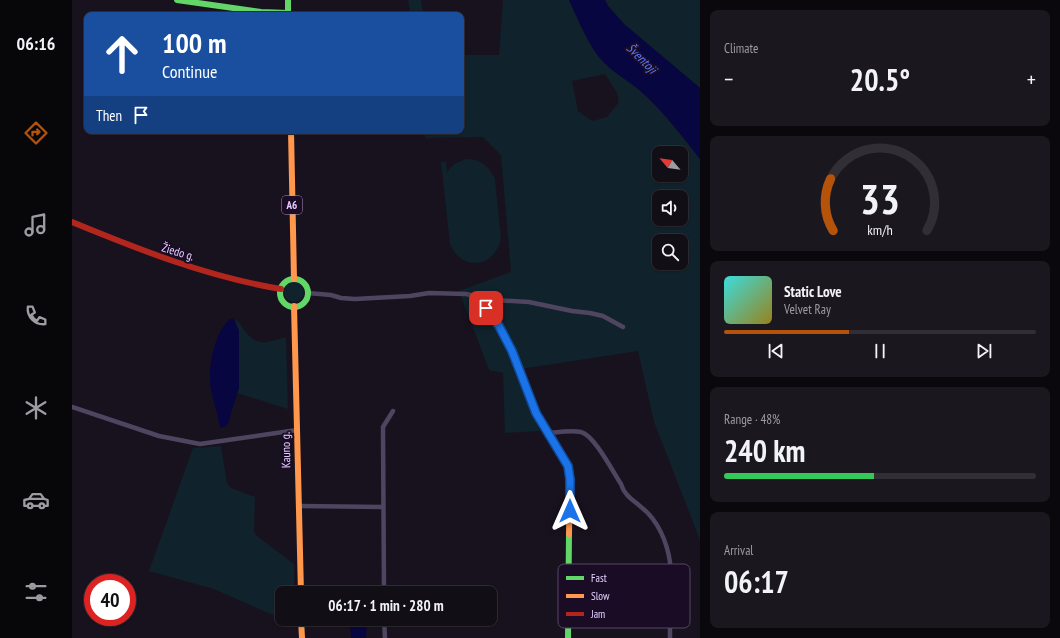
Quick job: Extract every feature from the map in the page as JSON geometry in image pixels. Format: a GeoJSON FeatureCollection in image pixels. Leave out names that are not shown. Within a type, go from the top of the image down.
{"type":"FeatureCollection","features":[{"type":"Feature","properties":{"kind":"main road"},"geometry":{"type":"LineString","coordinates":[[177,0],[261,12]]}},
{"type":"Feature","properties":{"kind":"main road"},"geometry":{"type":"LineString","coordinates":[[288,0],[288,12]]}},
{"type":"Feature","properties":{"kind":"main road","name":"A6"},"geometry":{"type":"LineString","coordinates":[[291,134],[294,279]]}},
{"type":"Feature","properties":{"kind":"main road","name":"Žiedo g."},"geometry":{"type":"LineString","coordinates":[[72,222],[168,260],[245,284],[280,289]]}},
{"type":"Feature","properties":{"kind":"main road"},"geometry":{"type":"LineString","coordinates":[[294,279],[303,282],[307,286],[308,293],[307,299],[303,303],[294,306],[288,305],[283,301],[280,296],[280,289],[285,282],[294,279]]}},
{"type":"Feature","properties":{"kind":"main road"},"geometry":{"type":"LineString","coordinates":[[482,298],[486,308],[499,326],[512,351],[536,413],[565,460],[570,479],[569,564]]}},
{"type":"Feature","properties":{"kind":"main road","name":"Kauno g."},"geometry":{"type":"LineString","coordinates":[[294,306],[301,586]]}},
{"type":"Feature","properties":{"kind":"main road"},"geometry":{"type":"LineString","coordinates":[[301,626],[302,638]]}},
{"type":"Feature","properties":{"kind":"main road"},"geometry":{"type":"LineString","coordinates":[[568,628],[568,638]]}},
{"type":"Feature","properties":{"kind":"street"},"geometry":{"type":"LineString","coordinates":[[308,293],[355,299],[410,296],[429,293],[466,294],[493,300],[529,302],[572,311],[590,313],[603,316],[623,327]]}},
{"type":"Feature","properties":{"kind":"street"},"geometry":{"type":"LineString","coordinates":[[72,407],[159,436],[200,444],[297,430]]}},
{"type":"Feature","properties":{"kind":"street"},"geometry":{"type":"LineString","coordinates":[[384,586],[383,427],[393,411]]}},
{"type":"Feature","properties":{"kind":"street"},"geometry":{"type":"LineString","coordinates":[[549,433],[578,431],[588,436],[602,453],[621,484],[622,489],[632,501],[642,507],[650,516],[663,536],[669,553],[670,564]]}},
{"type":"Feature","properties":{"kind":"street"},"geometry":{"type":"LineString","coordinates":[[299,506],[383,507]]}},
{"type":"Feature","properties":{"kind":"street"},"geometry":{"type":"LineString","coordinates":[[384,626],[385,638]]}},
{"type":"Feature","properties":{"kind":"shaded area"},"geometry":{"type":"Polygon","coordinates":[[[408,0],[421,0],[423,12],[410,12],[408,0]]]}},
{"type":"Feature","properties":{"kind":"shaded area"},"geometry":{"type":"Polygon","coordinates":[[[503,0],[569,0],[586,37],[599,57],[604,63],[653,103],[674,126],[700,159],[700,540],[654,422],[638,351],[514,370],[540,431],[505,433],[503,373],[489,370],[459,291],[511,272],[501,155],[483,137],[425,138],[425,134],[464,134],[464,55],[499,55],[503,0]],[[605,74],[572,81],[578,111],[592,121],[607,117],[619,102],[617,93],[605,74]]]}},
{"type":"Feature","properties":{"kind":"shaded area"},"geometry":{"type":"Polygon","coordinates":[[[605,0],[700,0],[700,88],[624,24],[608,6],[605,0]]]}},
{"type":"Feature","properties":{"kind":"shaded area"},"geometry":{"type":"Polygon","coordinates":[[[466,159],[476,160],[484,164],[490,170],[495,179],[501,239],[492,256],[485,261],[477,263],[462,259],[455,253],[450,244],[441,162],[446,162],[447,172],[454,164],[466,159]]]}},
{"type":"Feature","properties":{"kind":"shaded area"},"geometry":{"type":"Polygon","coordinates":[[[294,282],[301,285],[304,292],[301,299],[294,302],[287,299],[284,292],[287,285],[294,282]]]}},
{"type":"Feature","properties":{"kind":"shaded area"},"geometry":{"type":"Polygon","coordinates":[[[234,319],[254,340],[259,342],[269,342],[286,337],[288,409],[237,393],[239,388],[239,331],[234,319]]]}},
{"type":"Feature","properties":{"kind":"shaded area"},"geometry":{"type":"Polygon","coordinates":[[[221,446],[227,483],[231,488],[255,497],[254,531],[257,536],[294,564],[294,586],[275,586],[275,616],[214,589],[149,571],[193,448],[221,446]]]}},
{"type":"Feature","properties":{"kind":"water","name":"Šventoji"},"geometry":{"type":"Polygon","coordinates":[[[569,0],[605,0],[608,6],[624,24],[700,88],[700,159],[674,126],[653,103],[604,63],[599,57],[586,37],[569,0]]]}},
{"type":"Feature","properties":{"kind":"water"},"geometry":{"type":"Polygon","coordinates":[[[230,319],[234,319],[239,331],[239,388],[229,422],[226,426],[221,428],[211,392],[210,373],[212,356],[217,338],[225,324],[230,319]]]}},
{"type":"Feature","properties":{"kind":"water"},"geometry":{"type":"Polygon","coordinates":[[[350,626],[367,626],[366,638],[351,638],[350,626]]]}},
{"type":"Feature","properties":{"kind":"traffic: fast"},"geometry":{"type":"LineString","coordinates":[[177,0],[261,12]]}},
{"type":"Feature","properties":{"kind":"traffic: fast"},"geometry":{"type":"LineString","coordinates":[[288,0],[288,12]]}},
{"type":"Feature","properties":{"kind":"traffic: fast"},"geometry":{"type":"LineString","coordinates":[[294,279],[304,283],[308,293],[304,303],[294,307],[284,303],[280,293],[284,283],[294,279]]}},
{"type":"Feature","properties":{"kind":"traffic: fast"},"geometry":{"type":"LineString","coordinates":[[569,534],[569,564]]}},
{"type":"Feature","properties":{"kind":"traffic: fast"},"geometry":{"type":"LineString","coordinates":[[568,628],[568,638]]}},
{"type":"Feature","properties":{"kind":"traffic: slow"},"geometry":{"type":"LineString","coordinates":[[291,134],[294,279]]}},
{"type":"Feature","properties":{"kind":"traffic: slow"},"geometry":{"type":"LineString","coordinates":[[482,298],[486,308],[499,326],[512,351],[536,413],[565,460],[570,479],[569,534]]}},
{"type":"Feature","properties":{"kind":"traffic: slow"},"geometry":{"type":"LineString","coordinates":[[294,306],[301,586]]}},
{"type":"Feature","properties":{"kind":"traffic: slow"},"geometry":{"type":"LineString","coordinates":[[301,626],[302,638]]}},
{"type":"Feature","properties":{"kind":"traffic: jam"},"geometry":{"type":"LineString","coordinates":[[72,222],[175,262],[254,284],[281,289]]}},
{"type":"Feature","properties":{"kind":"route"},"geometry":{"type":"LineString","coordinates":[[486,308],[499,326],[512,351],[522,373],[536,413],[568,466],[570,479],[570,511]]}}]}
